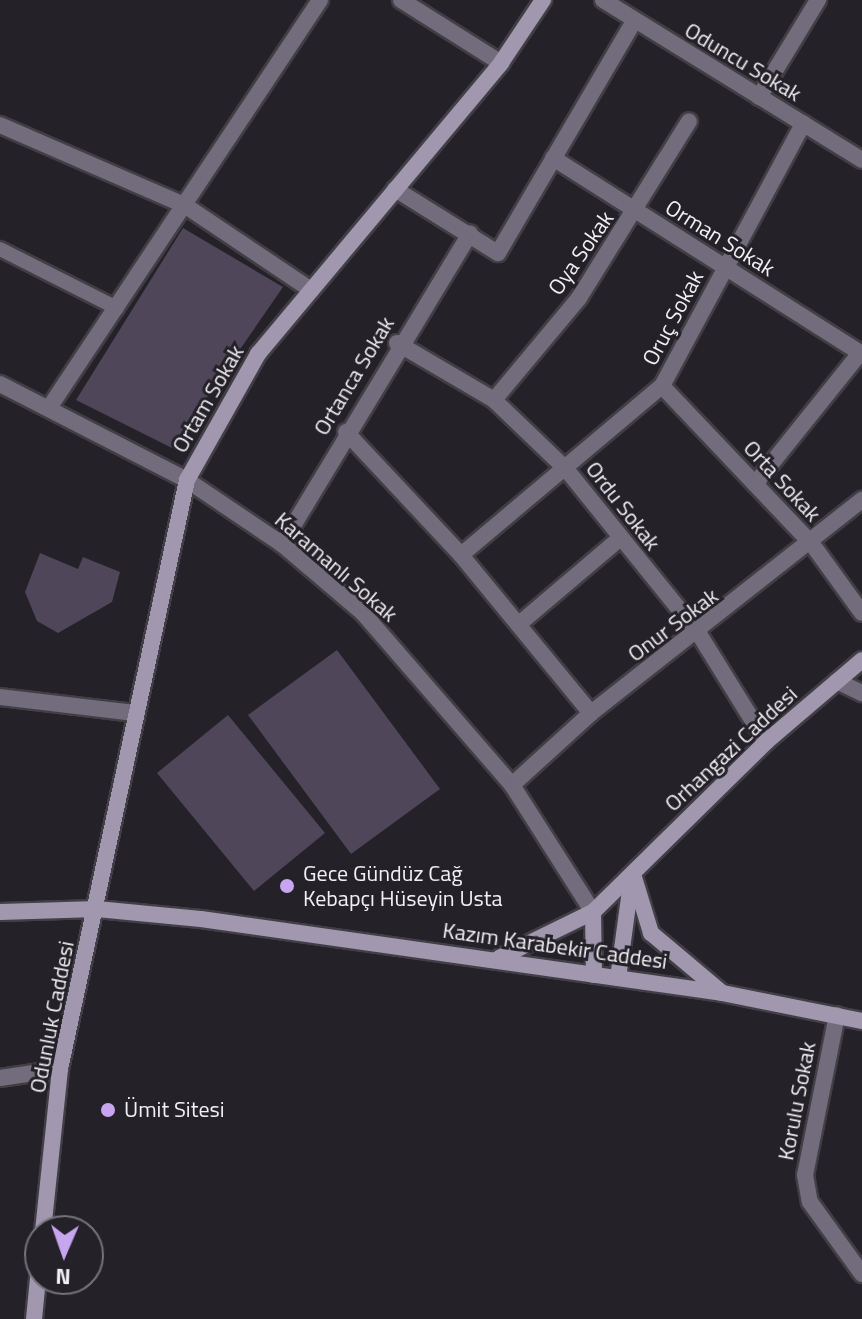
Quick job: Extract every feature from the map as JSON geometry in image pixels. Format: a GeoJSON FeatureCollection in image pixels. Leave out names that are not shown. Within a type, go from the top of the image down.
{"type":"FeatureCollection","features":[{"type":"Feature","properties":{"kind":"street"},"geometry":{"type":"LineString","coordinates":[[51,405],[320,0]]}},
{"type":"Feature","properties":{"kind":"street"},"geometry":{"type":"LineString","coordinates":[[401,0],[501,63]]}},
{"type":"Feature","properties":{"kind":"street","name":"Ortam Sokak"},"geometry":{"type":"LineString","coordinates":[[97,909],[135,713],[187,480],[258,354],[501,63],[543,0]]}},
{"type":"Feature","properties":{"kind":"street","name":"Oduncu Sokak"},"geometry":{"type":"LineString","coordinates":[[603,0],[862,160]]}},
{"type":"Feature","properties":{"kind":"street"},"geometry":{"type":"LineString","coordinates":[[759,97],[813,2]]}},
{"type":"Feature","properties":{"kind":"street"},"geometry":{"type":"LineString","coordinates":[[395,189],[498,253],[634,21]]}},
{"type":"Feature","properties":{"kind":"street","name":"Oya Sokak"},"geometry":{"type":"LineString","coordinates":[[494,400],[579,298],[637,211],[689,121]]}},
{"type":"Feature","properties":{"kind":"street","name":"Oruç Sokak"},"geometry":{"type":"LineString","coordinates":[[461,555],[662,386],[803,124]]}},
{"type":"Feature","properties":{"kind":"street"},"geometry":{"type":"LineString","coordinates":[[0,125],[186,206],[311,290]]}},
{"type":"Feature","properties":{"kind":"street","name":"Orman Sokak"},"geometry":{"type":"LineString","coordinates":[[553,158],[861,354]]}},
{"type":"Feature","properties":{"kind":"street","name":"Ortanca Sokak"},"geometry":{"type":"LineString","coordinates":[[282,544],[397,343],[470,234]]}},
{"type":"Feature","properties":{"kind":"street","name":"Ordu Sokak"},"geometry":{"type":"LineString","coordinates":[[397,343],[494,400],[566,469],[618,540],[699,634],[766,742]]}},
{"type":"Feature","properties":{"kind":"street"},"geometry":{"type":"LineString","coordinates":[[755,484],[861,354]]}},
{"type":"Feature","properties":{"kind":"street","name":"Karamanlı Sokak"},"geometry":{"type":"LineString","coordinates":[[0,384],[51,405],[187,480],[282,544],[363,613],[512,785],[593,912]]}},
{"type":"Feature","properties":{"kind":"street","name":"Orta Sokak"},"geometry":{"type":"LineString","coordinates":[[662,386],[812,544],[862,613]]}},
{"type":"Feature","properties":{"kind":"street"},"geometry":{"type":"LineString","coordinates":[[346,432],[461,555],[591,713]]}},
{"type":"Feature","properties":{"kind":"street","name":"Onur Sokak"},"geometry":{"type":"LineString","coordinates":[[512,785],[591,713],[699,634],[862,500]]}},
{"type":"Feature","properties":{"kind":"street"},"geometry":{"type":"LineString","coordinates":[[519,624],[618,540]]}},
{"type":"Feature","properties":{"kind":"street","name":"Orhangazi Caddesi"},"geometry":{"type":"LineString","coordinates":[[495,959],[562,933],[593,912],[766,742],[862,660]]}},
{"type":"Feature","properties":{"kind":"street"},"geometry":{"type":"LineString","coordinates":[[837,681],[862,693]]}},
{"type":"Feature","properties":{"kind":"street"},"geometry":{"type":"LineString","coordinates":[[0,697],[135,713]]}},
{"type":"Feature","properties":{"kind":"street"},"geometry":{"type":"LineString","coordinates":[[618,978],[633,874]]}},
{"type":"Feature","properties":{"kind":"street"},"geometry":{"type":"LineString","coordinates":[[633,874],[651,933],[722,993]]}},
{"type":"Feature","properties":{"kind":"street","name":"Kazım Karabekir Caddesi"},"geometry":{"type":"LineString","coordinates":[[0,912],[97,909],[495,959],[722,993],[862,1021]]}},
{"type":"Feature","properties":{"kind":"street","name":"Odunluk Caddesi"},"geometry":{"type":"LineString","coordinates":[[45,1215],[60,1069],[97,909]]}},
{"type":"Feature","properties":{"kind":"street"},"geometry":{"type":"LineString","coordinates":[[593,912],[594,975]]}},
{"type":"Feature","properties":{"kind":"street","name":"Korulu Sokak"},"geometry":{"type":"LineString","coordinates":[[837,1015],[805,1175],[810,1202],[862,1274]]}},
{"type":"Feature","properties":{"kind":"street"},"geometry":{"type":"LineString","coordinates":[[0,1078],[60,1069]]}},
{"type":"Feature","properties":{"kind":"street"},"geometry":{"type":"LineString","coordinates":[[34,1319],[36,1295]]}},
{"type":"Feature","properties":{"kind":"lane"},"geometry":{"type":"LineString","coordinates":[[0,249],[117,308]]}},
{"type":"Feature","properties":{"kind":"shaded area"},"geometry":{"type":"Polygon","coordinates":[[[183,228],[283,287],[172,448],[76,400],[183,228]]]}},
{"type":"Feature","properties":{"kind":"shaded area"},"geometry":{"type":"Polygon","coordinates":[[[40,553],[78,569],[83,557],[120,572],[112,602],[58,633],[37,621],[25,592],[40,553]]]}},
{"type":"Feature","properties":{"kind":"shaded area"},"geometry":{"type":"Polygon","coordinates":[[[337,650],[440,789],[351,854],[248,715],[337,650]]]}},
{"type":"Feature","properties":{"kind":"shaded area"},"geometry":{"type":"Polygon","coordinates":[[[228,715],[325,833],[254,891],[157,773],[228,715]]]}},
{"type":"Feature","properties":{"kind":"place","name":"Gece Gündüz Cağ Kebapçı Hüseyin Usta"},"geometry":{"type":"Point","coordinates":[287,886]}},
{"type":"Feature","properties":{"kind":"place","name":"Ümit Sitesi"},"geometry":{"type":"Point","coordinates":[108,1110]}}]}
